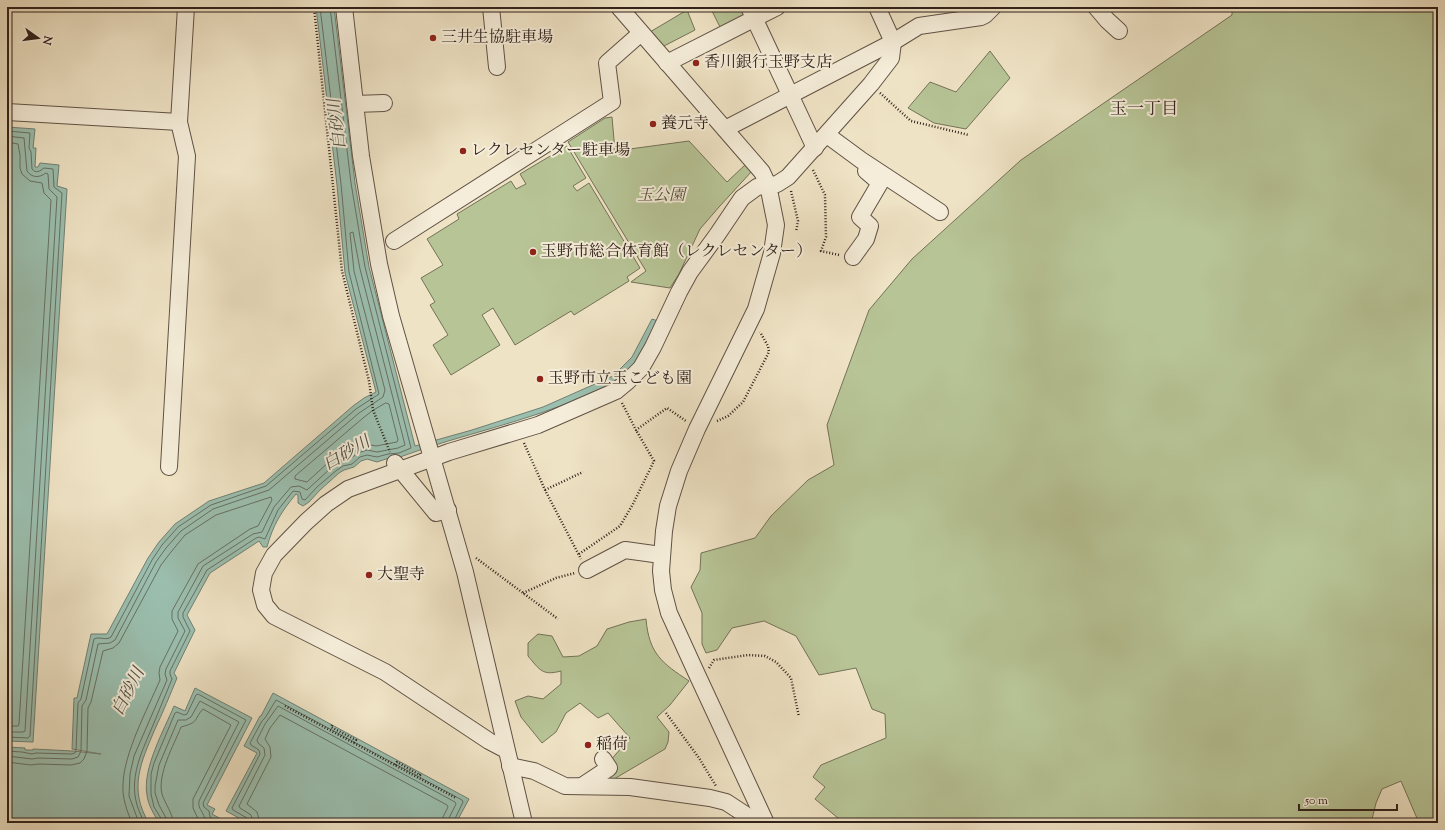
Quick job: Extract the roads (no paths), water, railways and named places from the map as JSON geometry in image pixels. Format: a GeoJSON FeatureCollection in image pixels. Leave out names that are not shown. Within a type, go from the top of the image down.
{"type":"FeatureCollection","features":[{"type":"Feature","properties":{"kind":"street"},"geometry":{"type":"LineString","coordinates":[[169,467],[187,156],[179,122],[186,7]]}},
{"type":"Feature","properties":{"kind":"street"},"geometry":{"type":"LineString","coordinates":[[344,7],[361,156],[379,264],[391,316],[465,572],[524,823]]}},
{"type":"Feature","properties":{"kind":"street"},"geometry":{"type":"LineString","coordinates":[[491,7],[497,67]]}},
{"type":"Feature","properties":{"kind":"street"},"geometry":{"type":"LineString","coordinates":[[619,7],[762,172],[768,185],[776,224],[772,253],[753,317],[697,429],[679,471],[668,506],[661,555],[663,590],[669,613],[765,823]]}},
{"type":"Feature","properties":{"kind":"street"},"geometry":{"type":"LineString","coordinates":[[667,63],[752,13],[777,7]]}},
{"type":"Feature","properties":{"kind":"street"},"geometry":{"type":"LineString","coordinates":[[506,750],[489,741],[386,672],[274,616],[264,605],[262,590],[264,573],[274,555],[306,522],[326,504],[348,489],[398,466],[429,449],[518,431],[538,425],[616,390],[628,381],[641,368],[653,347],[690,272],[742,198],[757,187],[777,184],[788,177],[827,135],[871,84],[891,58],[893,42],[876,7]]}},
{"type":"Feature","properties":{"kind":"street"},"geometry":{"type":"LineString","coordinates":[[725,129],[893,42],[919,26],[981,17],[993,7]]}},
{"type":"Feature","properties":{"kind":"street"},"geometry":{"type":"LineString","coordinates":[[1096,7],[1106,20],[1119,31]]}},
{"type":"Feature","properties":{"kind":"street"},"geometry":{"type":"LineString","coordinates":[[752,13],[791,96],[811,153]]}},
{"type":"Feature","properties":{"kind":"street"},"geometry":{"type":"LineString","coordinates":[[394,241],[612,102],[607,63],[641,33]]}},
{"type":"Feature","properties":{"kind":"street"},"geometry":{"type":"LineString","coordinates":[[355,104],[384,103]]}},
{"type":"Feature","properties":{"kind":"street"},"geometry":{"type":"LineString","coordinates":[[7,112],[179,122]]}},
{"type":"Feature","properties":{"kind":"street"},"geometry":{"type":"LineString","coordinates":[[827,135],[868,165],[940,212]]}},
{"type":"Feature","properties":{"kind":"street"},"geometry":{"type":"LineString","coordinates":[[847,252],[866,239],[870,226],[860,218],[880,183],[865,170],[868,165]]}},
{"type":"Feature","properties":{"kind":"street"},"geometry":{"type":"LineString","coordinates":[[398,466],[436,513],[448,510]]}},
{"type":"Feature","properties":{"kind":"street"},"geometry":{"type":"LineString","coordinates":[[587,570],[625,550],[661,555]]}},
{"type":"Feature","properties":{"kind":"street"},"geometry":{"type":"LineString","coordinates":[[582,786],[609,768],[603,758]]}},
{"type":"Feature","properties":{"kind":"street"},"geometry":{"type":"LineString","coordinates":[[510,766],[534,771],[565,786],[630,786],[710,798],[726,802],[752,819],[765,823]]}},
{"type":"Feature","properties":{"kind":"water","name":"白砂川"},"geometry":{"type":"Polygon","coordinates":[[[316,7],[334,7],[355,183],[369,267],[415,446],[472,430],[543,407],[613,376],[632,357],[652,319],[658,321],[636,361],[622,377],[613,383],[541,413],[447,441],[400,457],[389,458],[377,462],[367,459],[361,461],[354,467],[339,473],[303,506],[298,503],[298,495],[296,494],[278,519],[267,547],[263,547],[259,541],[210,573],[187,615],[195,630],[174,673],[177,678],[141,764],[138,787],[139,799],[149,823],[7,823],[7,747],[25,748],[25,750],[73,751],[101,754],[72,749],[74,698],[77,698],[91,634],[107,634],[148,558],[159,542],[175,524],[209,501],[264,483],[353,406],[376,392],[345,273],[337,185],[316,7]]]}},
{"type":"Feature","properties":{"kind":"water"},"geometry":{"type":"Polygon","coordinates":[[[7,127],[35,129],[33,148],[36,148],[35,167],[38,167],[40,163],[59,165],[57,186],[67,189],[33,742],[7,741],[7,127]]]}},
{"type":"Feature","properties":{"kind":"water"},"geometry":{"type":"Polygon","coordinates":[[[195,688],[252,718],[207,805],[215,809],[212,814],[228,823],[159,823],[150,806],[147,795],[146,785],[151,762],[174,706],[185,711],[195,688]]]}},
{"type":"Feature","properties":{"kind":"water"},"geometry":{"type":"Polygon","coordinates":[[[273,693],[469,799],[456,823],[248,823],[226,811],[257,753],[244,746],[273,693]]]}},
{"type":"Feature","properties":{"kind":"place","name":"三井生協駐車場"},"geometry":{"type":"Point","coordinates":[433,38]}},
{"type":"Feature","properties":{"kind":"place","name":"香川銀行玉野支店"},"geometry":{"type":"Point","coordinates":[696,63]}},
{"type":"Feature","properties":{"kind":"place","name":"養元寺"},"geometry":{"type":"Point","coordinates":[653,124]}},
{"type":"Feature","properties":{"kind":"place","name":"レクレセンター駐車場"},"geometry":{"type":"Point","coordinates":[463,151]}},
{"type":"Feature","properties":{"kind":"place","name":"玉野市総合体育館（レクレセンター）"},"geometry":{"type":"Point","coordinates":[533,252]}},
{"type":"Feature","properties":{"kind":"place","name":"玉野市立玉こども園"},"geometry":{"type":"Point","coordinates":[540,379]}},
{"type":"Feature","properties":{"kind":"place","name":"大聖寺"},"geometry":{"type":"Point","coordinates":[369,575]}},
{"type":"Feature","properties":{"kind":"place","name":"稲荷"},"geometry":{"type":"Point","coordinates":[588,745]}},
{"type":"Feature","properties":{"kind":"district","name":"玉一丁目"},"geometry":{"type":"Point","coordinates":[1144,110]}},
{"type":"Feature","properties":{"kind":"park label","name":"玉公園"},"geometry":{"type":"Point","coordinates":[661,196]}}]}
